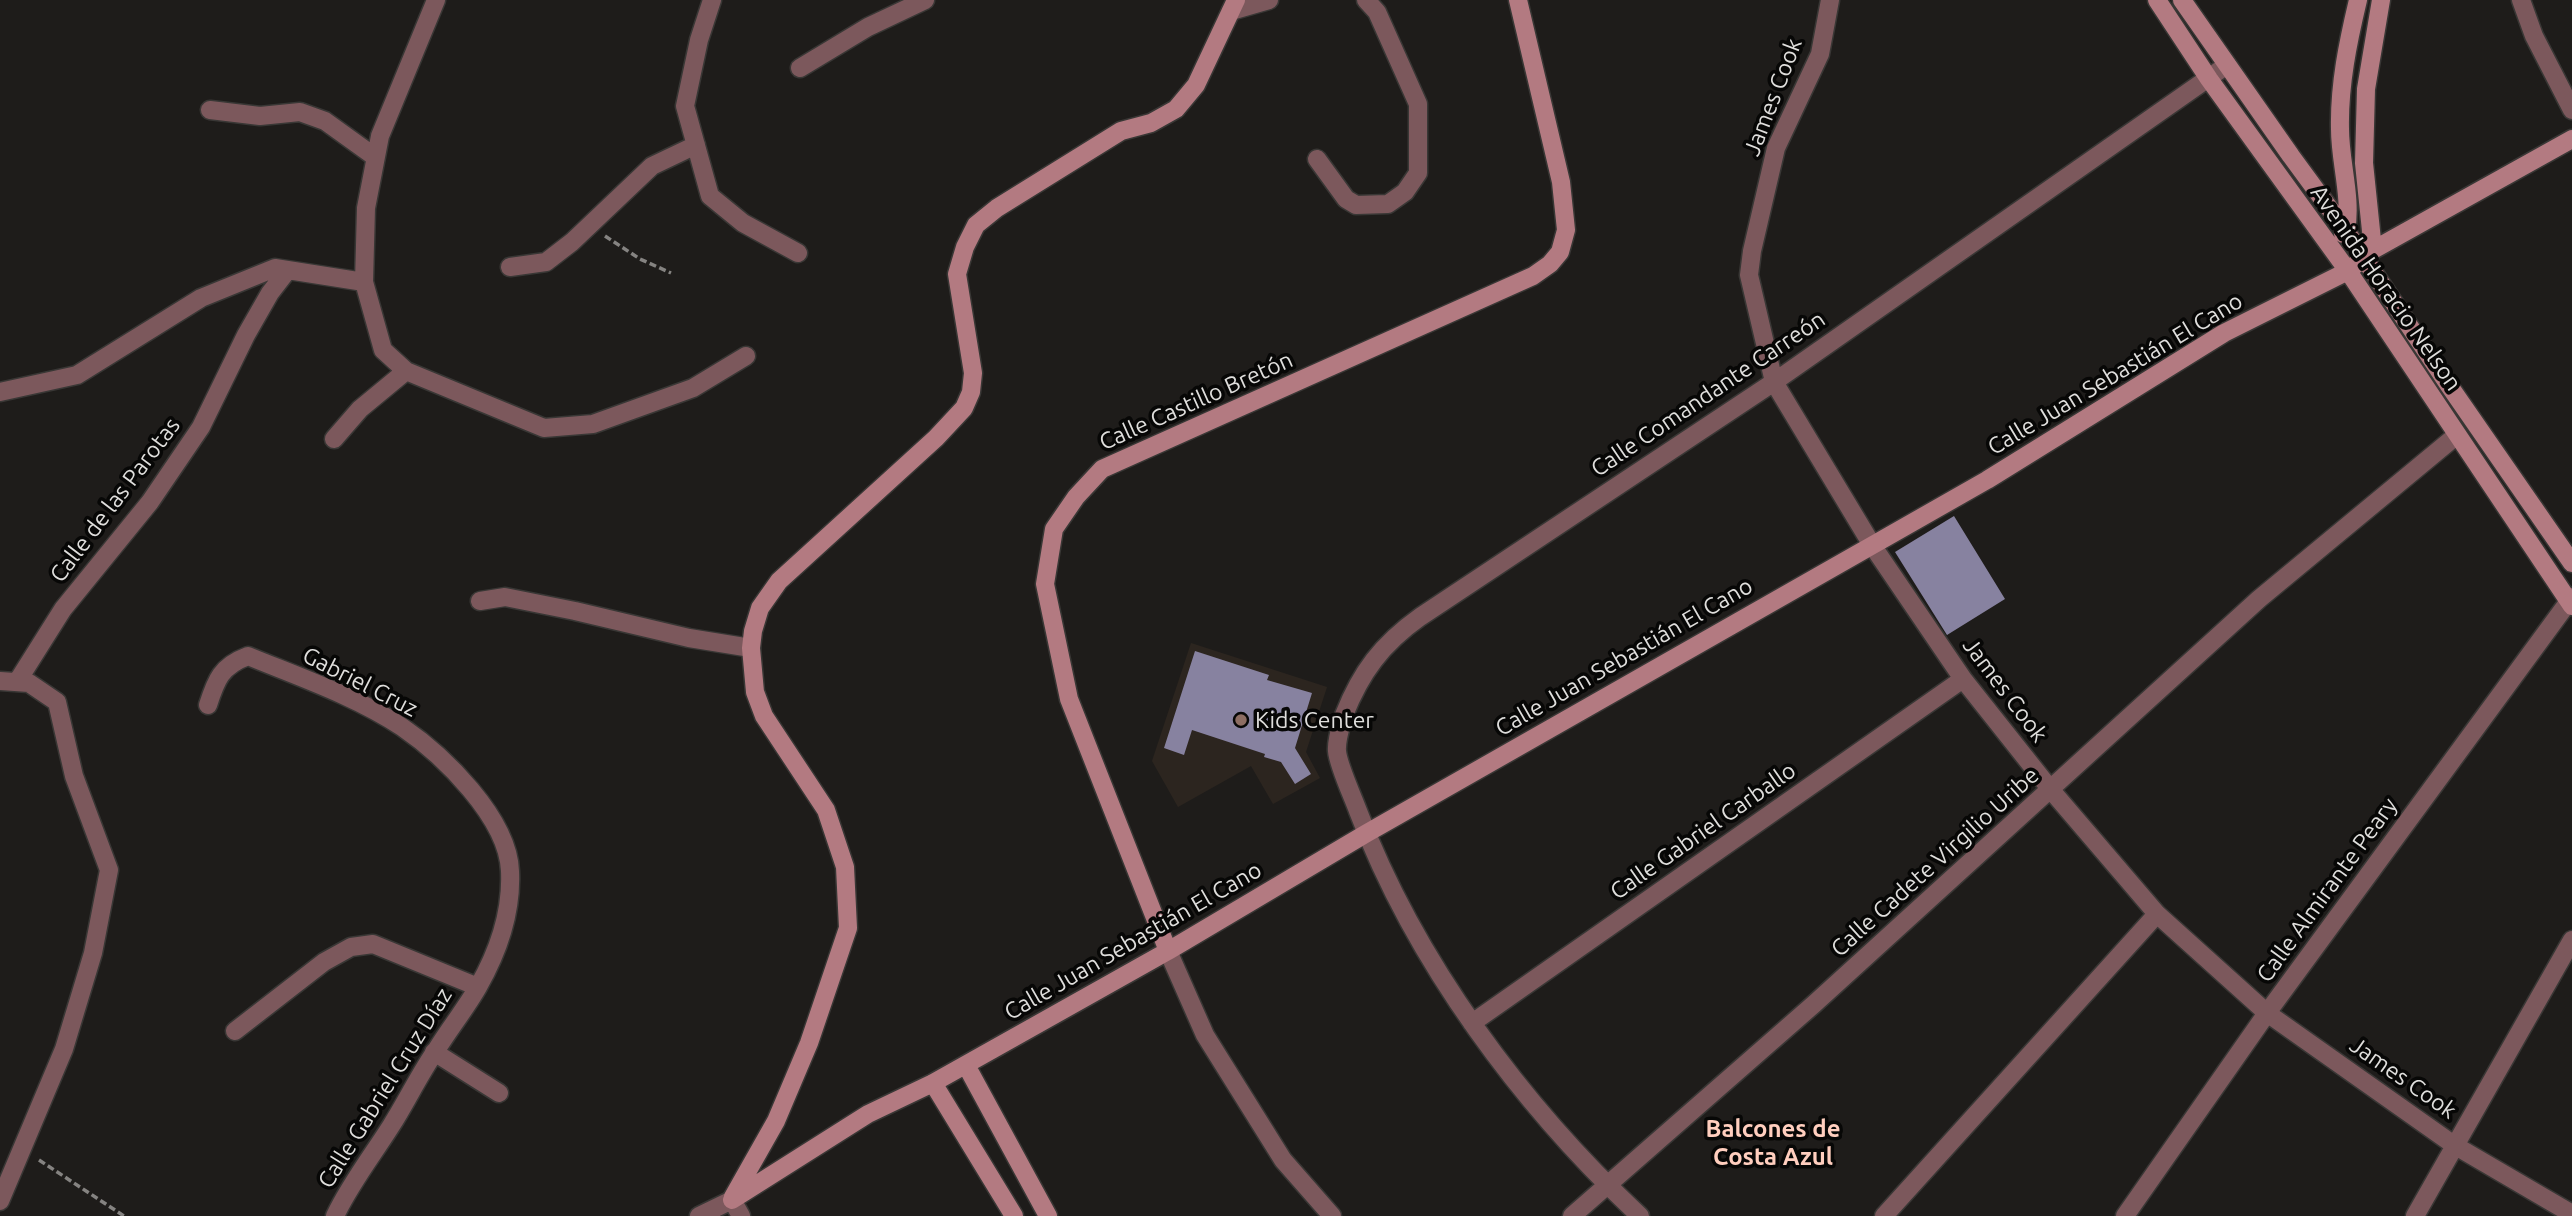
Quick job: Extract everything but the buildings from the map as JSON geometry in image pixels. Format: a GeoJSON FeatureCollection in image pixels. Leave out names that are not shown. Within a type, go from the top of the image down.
{"type":"FeatureCollection","features":[{"type":"Feature","properties":{"kind":"street"},"geometry":{"type":"LineString","coordinates":[[416,0],[433,7],[380,136],[366,208],[364,282],[383,350],[406,370],[544,428],[593,425],[693,388],[746,356]]}},
{"type":"Feature","properties":{"kind":"street"},"geometry":{"type":"LineString","coordinates":[[712,0],[699,40],[685,106],[710,196],[743,223],[798,253]]}},
{"type":"Feature","properties":{"kind":"street"},"geometry":{"type":"LineString","coordinates":[[800,68],[868,27],[925,0]]}},
{"type":"Feature","properties":{"kind":"street"},"geometry":{"type":"LineString","coordinates":[[741,1216],[732,1200],[776,1121],[809,1042],[848,928],[845,867],[826,810],[764,716],[755,692],[751,648],[760,608],[779,581],[936,438],[964,408],[971,392],[973,373],[957,274],[965,247],[976,225],[997,208],[1121,131],[1151,122],[1176,109],[1196,86],[1233,5],[1269,0]]}},
{"type":"Feature","properties":{"kind":"street"},"geometry":{"type":"LineString","coordinates":[[1317,159],[1346,199],[1356,205],[1388,204],[1405,192],[1418,173],[1418,104],[1377,12],[1366,0]]}},
{"type":"Feature","properties":{"kind":"street","name":"Calle Castillo Bretón"},"geometry":{"type":"LineString","coordinates":[[1332,1216],[1283,1160],[1212,1047],[1168,951],[1069,699],[1045,584],[1054,529],[1076,497],[1102,469],[1533,276],[1560,253],[1566,230],[1561,182],[1518,0]]}},
{"type":"Feature","properties":{"kind":"street","name":"James Cook"},"geometry":{"type":"LineString","coordinates":[[1830,0],[1820,54],[1776,148],[1749,275],[1774,382],[1872,545],[1963,679],[2051,790],[2157,914],[2267,1013],[2455,1145],[2572,1214]]}},
{"type":"Feature","properties":{"kind":"street","name":"Avenida Horacio Nelson"},"geometry":{"type":"LineString","coordinates":[[2157,0],[2209,79],[2348,271],[2571,601]]}},
{"type":"Feature","properties":{"kind":"street","name":"Avenida Horacio Nelson"},"geometry":{"type":"LineString","coordinates":[[2182,0],[2346,231],[2368,254],[2448,384],[2572,563]]}},
{"type":"Feature","properties":{"kind":"street"},"geometry":{"type":"LineString","coordinates":[[2329,245],[2346,231],[2349,215],[2340,129],[2345,54],[2358,0]]}},
{"type":"Feature","properties":{"kind":"street"},"geometry":{"type":"LineString","coordinates":[[2368,254],[2364,163],[2366,89],[2381,0]]}},
{"type":"Feature","properties":{"kind":"street"},"geometry":{"type":"LineString","coordinates":[[2521,0],[2534,36],[2572,110]]}},
{"type":"Feature","properties":{"kind":"street","name":"Calle Comandante Carreón"},"geometry":{"type":"LineString","coordinates":[[1640,1216],[1607,1185],[1535,1106],[1472,1023],[1391,888],[1336,752],[1341,725],[1353,691],[1371,662],[1396,634],[1774,382],[2227,65]]}},
{"type":"Feature","properties":{"kind":"street"},"geometry":{"type":"LineString","coordinates":[[210,110],[260,116],[300,112],[325,121],[375,157]]}},
{"type":"Feature","properties":{"kind":"street","name":"Calle Juan Sebastián El Cano"},"geometry":{"type":"LineString","coordinates":[[699,1216],[732,1200],[868,1114],[933,1083],[1168,951],[1367,833],[1987,480],[2224,333],[2348,271],[2368,254],[2572,139]]}},
{"type":"Feature","properties":{"kind":"street"},"geometry":{"type":"LineString","coordinates":[[510,267],[546,262],[572,242],[652,166],[696,145]]}},
{"type":"Feature","properties":{"kind":"street"},"geometry":{"type":"LineString","coordinates":[[4,391],[77,375],[201,298],[275,268],[364,282]]}},
{"type":"Feature","properties":{"kind":"street","name":"Calle de las Parotas"},"geometry":{"type":"LineString","coordinates":[[9,682],[63,609],[150,502],[201,427],[246,335],[270,293],[287,271]]}},
{"type":"Feature","properties":{"kind":"street"},"geometry":{"type":"LineString","coordinates":[[334,439],[360,410],[406,370]]}},
{"type":"Feature","properties":{"kind":"street","name":"Calle Cadete Virgilio Uribe"},"geometry":{"type":"LineString","coordinates":[[1572,1216],[1813,1004],[2259,600],[2457,435]]}},
{"type":"Feature","properties":{"kind":"street"},"geometry":{"type":"LineString","coordinates":[[480,601],[505,597],[525,600],[689,638],[751,648]]}},
{"type":"Feature","properties":{"kind":"street","name":"Calle Almirante Peary"},"geometry":{"type":"LineString","coordinates":[[2125,1216],[2267,1013],[2571,601]]}},
{"type":"Feature","properties":{"kind":"street","name":"Gabriel Cruz"},"geometry":{"type":"LineString","coordinates":[[208,705],[217,679],[232,662],[248,656],[317,685],[400,726],[429,747],[470,788],[502,836],[510,870],[505,928],[478,987]]}},
{"type":"Feature","properties":{"kind":"street","name":"Calle Gabriel Carballo"},"geometry":{"type":"LineString","coordinates":[[1472,1023],[1963,679]]}},
{"type":"Feature","properties":{"kind":"street"},"geometry":{"type":"LineString","coordinates":[[0,1201],[64,1049],[93,953],[109,870],[74,776],[57,702],[29,683],[9,682]]}},
{"type":"Feature","properties":{"kind":"street"},"geometry":{"type":"LineString","coordinates":[[1884,1216],[2157,914]]}},
{"type":"Feature","properties":{"kind":"street"},"geometry":{"type":"LineString","coordinates":[[2415,1216],[2572,940]]}},
{"type":"Feature","properties":{"kind":"street"},"geometry":{"type":"LineString","coordinates":[[235,1031],[324,962],[351,947],[373,944],[478,987]]}},
{"type":"Feature","properties":{"kind":"street","name":"Calle Gabriel Cruz Díaz"},"geometry":{"type":"LineString","coordinates":[[335,1216],[346,1193],[391,1126],[434,1052],[478,987]]}},
{"type":"Feature","properties":{"kind":"street"},"geometry":{"type":"LineString","coordinates":[[434,1052],[499,1093]]}},
{"type":"Feature","properties":{"kind":"street"},"geometry":{"type":"LineString","coordinates":[[966,1065],[1048,1216]]}},
{"type":"Feature","properties":{"kind":"street"},"geometry":{"type":"LineString","coordinates":[[933,1083],[1014,1216]]}},
{"type":"Feature","properties":{"kind":"path"},"geometry":{"type":"LineString","coordinates":[[588,225],[640,259],[671,273]]}},
{"type":"Feature","properties":{"kind":"path"},"geometry":{"type":"LineString","coordinates":[[21,1153],[47,1163],[124,1216]]}},
{"type":"Feature","properties":{"kind":"shaded area","name":"Kids Center"},"geometry":{"type":"Polygon","coordinates":[[[1191,643],[1327,687],[1306,752],[1320,778],[1273,804],[1251,766],[1178,807],[1152,761],[1191,643]]]}},
{"type":"Feature","properties":{"kind":"place","name":"Kids Center"},"geometry":{"type":"Point","coordinates":[1241,720]}},
{"type":"Feature","properties":{"kind":"district","name":"Balcones de Costa Azul"},"geometry":{"type":"Point","coordinates":[1773,1143]}}]}
